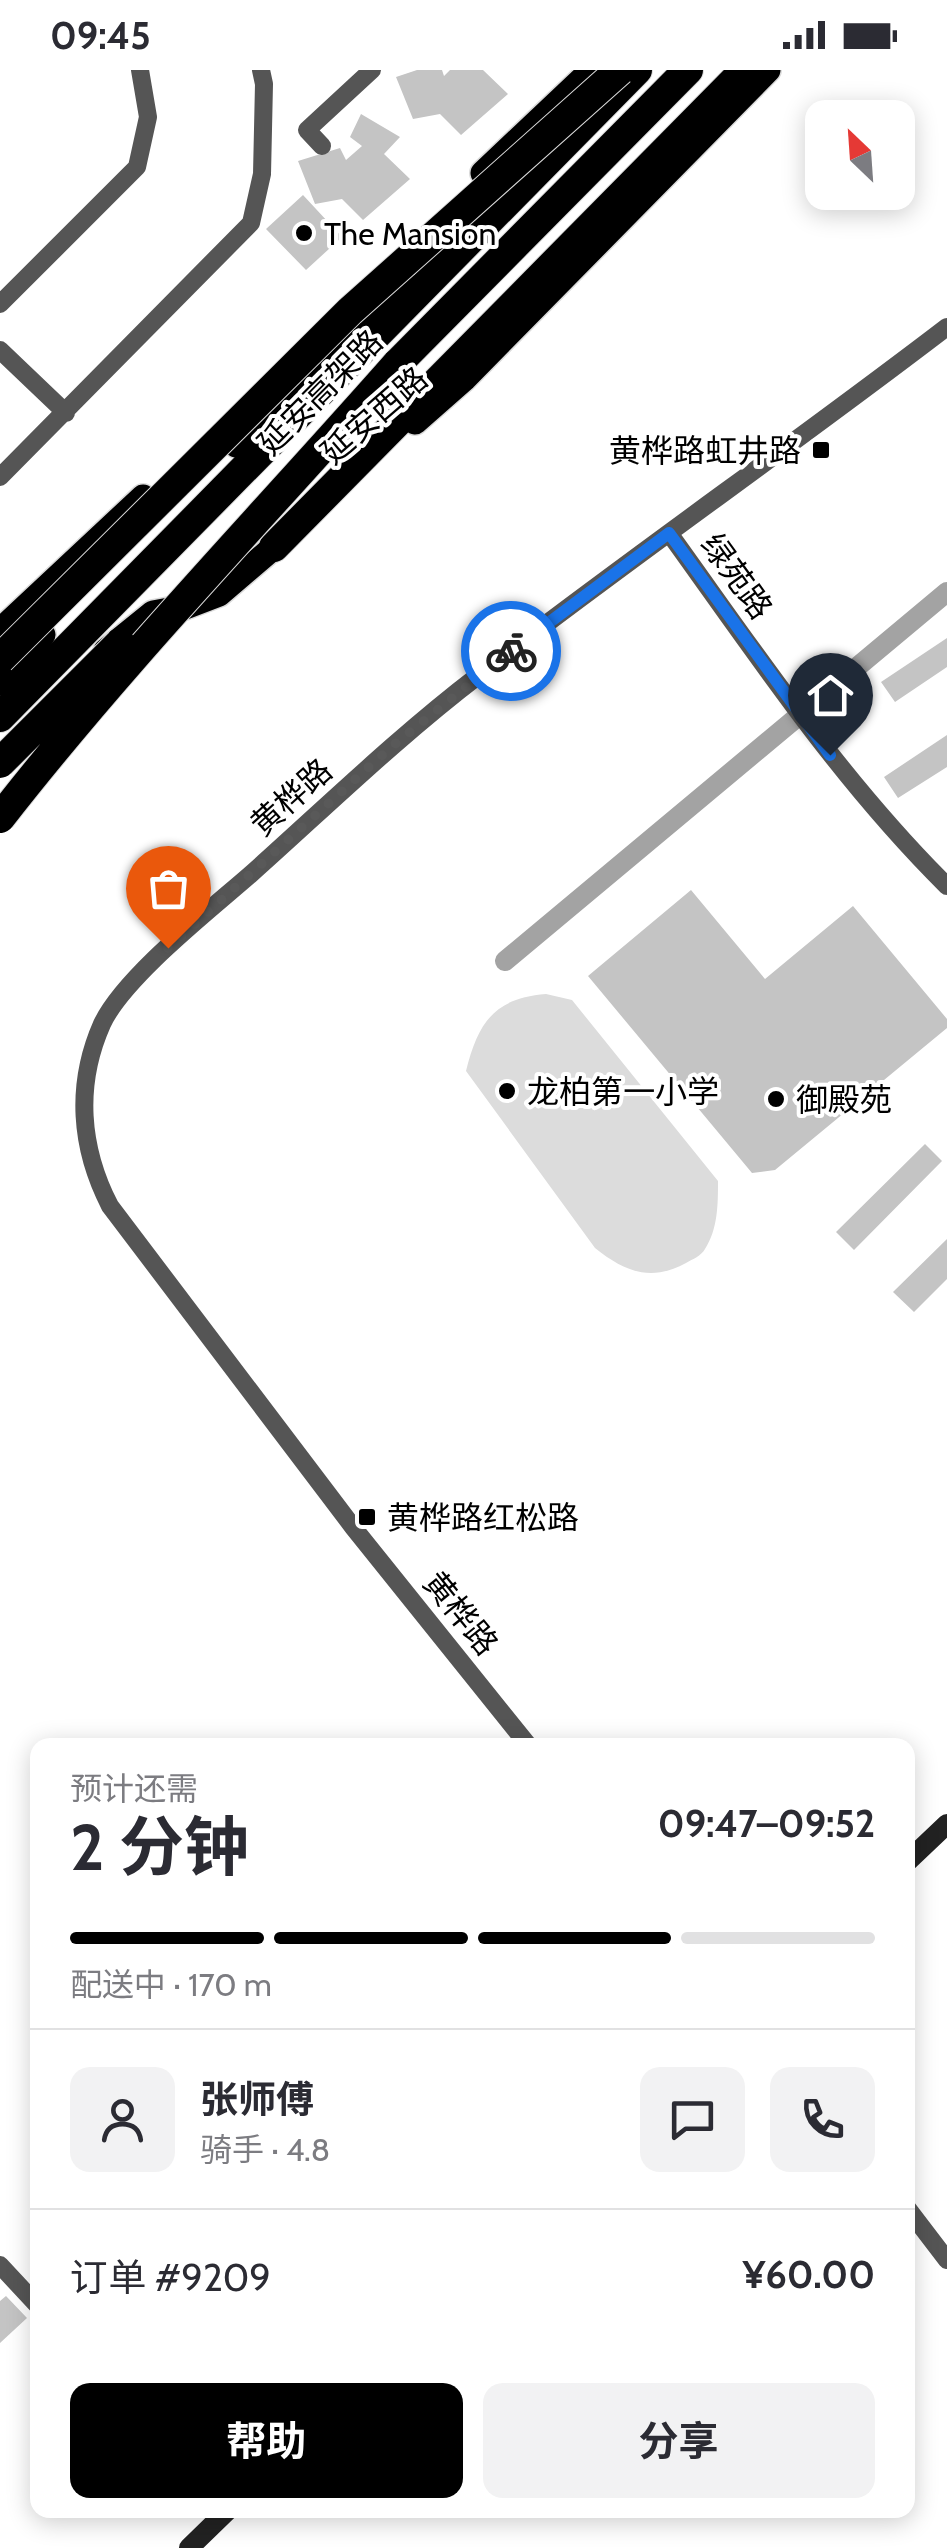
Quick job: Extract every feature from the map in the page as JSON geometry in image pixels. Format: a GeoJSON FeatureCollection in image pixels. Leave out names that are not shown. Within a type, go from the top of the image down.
{"type":"FeatureCollection","features":[{"type":"Feature","properties":{"kind":"highway"},"geometry":{"type":"LineString","coordinates":[[0,660],[350,311],[620,70]]}},
{"type":"Feature","properties":{"kind":"highway","name":"延安高架路"},"geometry":{"type":"LineString","coordinates":[[0,717],[637,70]]}},
{"type":"Feature","properties":{"kind":"highway","name":"延安高架路"},"geometry":{"type":"LineString","coordinates":[[0,767],[688,70]]}},
{"type":"Feature","properties":{"kind":"highway"},"geometry":{"type":"LineString","coordinates":[[274,547],[745,70]]}},
{"type":"Feature","properties":{"kind":"highway"},"geometry":{"type":"LineString","coordinates":[[0,818],[130,658],[263,517],[397,364]]}},
{"type":"Feature","properties":{"kind":"highway"},"geometry":{"type":"LineString","coordinates":[[0,708],[106,612]]}},
{"type":"Feature","properties":{"kind":"main road"},"geometry":{"type":"LineString","coordinates":[[5,627],[592,70]]}},
{"type":"Feature","properties":{"kind":"main road"},"geometry":{"type":"LineString","coordinates":[[0,683],[60,614],[358,327],[610,70]]}},
{"type":"Feature","properties":{"kind":"main road","name":"延安西路"},"geometry":{"type":"LineString","coordinates":[[0,767],[108,648],[153,613],[185,607],[219,594],[465,378],[768,70]]}},
{"type":"Feature","properties":{"kind":"main road"},"geometry":{"type":"LineString","coordinates":[[5,627],[60,614]]}},
{"type":"Feature","properties":{"kind":"main road"},"geometry":{"type":"LineString","coordinates":[[0,660],[60,614]]}},
{"type":"Feature","properties":{"kind":"street"},"geometry":{"type":"LineString","coordinates":[[0,304],[137,167],[148,117],[140,70]]}},
{"type":"Feature","properties":{"kind":"street"},"geometry":{"type":"LineString","coordinates":[[0,476],[66,414],[251,222],[262,174],[261,70]]}},
{"type":"Feature","properties":{"kind":"street"},"geometry":{"type":"LineString","coordinates":[[322,146],[307,130],[372,70]]}},
{"type":"Feature","properties":{"kind":"street","name":"黄桦路"},"geometry":{"type":"LineString","coordinates":[[522,1738],[353,1527],[110,1206],[87,1152],[83,1119],[86,1082],[104,1021],[122,994],[168,948],[476,676],[947,327]]}},
{"type":"Feature","properties":{"kind":"street"},"geometry":{"type":"LineString","coordinates":[[0,350],[66,414]]}},
{"type":"Feature","properties":{"kind":"street","name":"绿苑路"},"geometry":{"type":"LineString","coordinates":[[669,533],[814,734],[886,824],[947,886]]}},
{"type":"Feature","properties":{"kind":"street"},"geometry":{"type":"LineString","coordinates":[[915,1854],[947,1824]]}},
{"type":"Feature","properties":{"kind":"street"},"geometry":{"type":"LineString","coordinates":[[915,2218],[947,2260]]}},
{"type":"Feature","properties":{"kind":"street"},"geometry":{"type":"LineString","coordinates":[[0,2265],[30,2297]]}},
{"type":"Feature","properties":{"kind":"street"},"geometry":{"type":"LineString","coordinates":[[189,2548],[219,2518]]}},
{"type":"Feature","properties":{"kind":"shaded area"},"geometry":{"type":"Polygon","coordinates":[[[546,994],[572,1000],[718,1181],[713,1233],[697,1257],[673,1269],[650,1273],[617,1263],[595,1248],[466,1071],[476,1039],[491,1016],[513,1001],[546,994]]]}},
{"type":"Feature","properties":{"kind":"building"},"geometry":{"type":"Polygon","coordinates":[[[417,70],[442,70],[444,76],[450,70],[483,70],[508,94],[461,135],[440,114],[413,119],[396,77],[417,70]]]}},
{"type":"Feature","properties":{"kind":"building"},"geometry":{"type":"Polygon","coordinates":[[[361,114],[400,137],[384,154],[410,179],[363,220],[342,199],[315,204],[298,161],[340,148],[346,160],[362,146],[350,137],[361,114]]]}},
{"type":"Feature","properties":{"kind":"building","name":"The Mansion"},"geometry":{"type":"Polygon","coordinates":[[[303,195],[342,237],[306,270],[266,229],[303,195]]]}},
{"type":"Feature","properties":{"kind":"building"},"geometry":{"type":"Polygon","coordinates":[[[947,638],[947,667],[895,702],[881,682],[947,638]]]}},
{"type":"Feature","properties":{"kind":"building"},"geometry":{"type":"Polygon","coordinates":[[[947,735],[947,767],[898,798],[884,777],[947,735]]]}},
{"type":"Feature","properties":{"kind":"building","name":"御殿苑"},"geometry":{"type":"Polygon","coordinates":[[[691,890],[765,979],[853,906],[947,1019],[947,1028],[775,1170],[752,1173],[588,976],[691,890]]]}},
{"type":"Feature","properties":{"kind":"building"},"geometry":{"type":"Polygon","coordinates":[[[925,1144],[942,1161],[854,1250],[836,1232],[925,1144]]]}},
{"type":"Feature","properties":{"kind":"building"},"geometry":{"type":"Polygon","coordinates":[[[947,1239],[947,1279],[914,1312],[893,1292],[947,1239]]]}},
{"type":"Feature","properties":{"kind":"building"},"geometry":{"type":"Polygon","coordinates":[[[6,2296],[27,2318],[0,2343],[0,2301],[6,2296]]]}},
{"type":"Feature","properties":{"kind":"waterway"},"geometry":{"type":"LineString","coordinates":[[505,961],[947,592]]}},
{"type":"Feature","properties":{"kind":"way so far"},"geometry":{"type":"LineString","coordinates":[[168,948],[390,748],[511,651]]}},
{"type":"Feature","properties":{"kind":"place","name":"The Mansion"},"geometry":{"type":"Point","coordinates":[304,233]}},
{"type":"Feature","properties":{"kind":"place","name":"黄桦路虹井路"},"geometry":{"type":"Point","coordinates":[821,450]}},
{"type":"Feature","properties":{"kind":"place","name":"龙柏第一小学"},"geometry":{"type":"Point","coordinates":[507,1091]}},
{"type":"Feature","properties":{"kind":"place","name":"御殿苑"},"geometry":{"type":"Point","coordinates":[776,1099]}},
{"type":"Feature","properties":{"kind":"place","name":"黄桦路红松路"},"geometry":{"type":"Point","coordinates":[367,1517]}},
{"type":"Feature","properties":{"kind":"route"},"geometry":{"type":"LineString","coordinates":[[511,651],[669,533],[830,755]]}}]}
